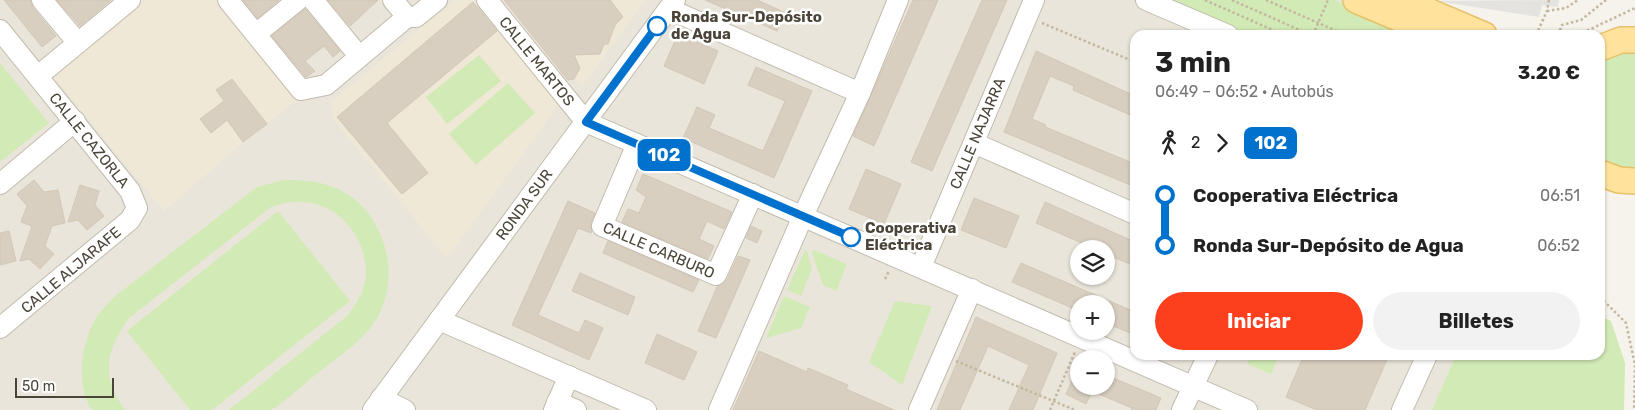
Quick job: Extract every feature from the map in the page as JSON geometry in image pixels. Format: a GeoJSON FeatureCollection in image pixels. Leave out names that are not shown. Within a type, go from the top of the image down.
{"type":"FeatureCollection","features":[{"type":"Feature","properties":{"kind":"main road"},"geometry":{"type":"LineString","coordinates":[[1356,0],[1426,30]]}},
{"type":"Feature","properties":{"kind":"main road"},"geometry":{"type":"LineString","coordinates":[[1402,0],[1472,30]]}},
{"type":"Feature","properties":{"kind":"main road"},"geometry":{"type":"LineString","coordinates":[[1605,46],[1621,40],[1635,40]]}},
{"type":"Feature","properties":{"kind":"main road"},"geometry":{"type":"LineString","coordinates":[[1605,175],[1619,180],[1635,181]]}},
{"type":"Feature","properties":{"kind":"street"},"geometry":{"type":"LineString","coordinates":[[42,0],[78,43]]}},
{"type":"Feature","properties":{"kind":"street"},"geometry":{"type":"LineString","coordinates":[[38,76],[130,0]]}},
{"type":"Feature","properties":{"kind":"street"},"geometry":{"type":"LineString","coordinates":[[228,0],[301,90],[326,85],[407,17],[416,17],[437,0]]}},
{"type":"Feature","properties":{"kind":"street"},"geometry":{"type":"LineString","coordinates":[[256,34],[298,0]]}},
{"type":"Feature","properties":{"kind":"street"},"geometry":{"type":"LineString","coordinates":[[313,0],[359,56]]}},
{"type":"Feature","properties":{"kind":"street"},"geometry":{"type":"LineString","coordinates":[[393,0],[407,17]]}},
{"type":"Feature","properties":{"kind":"street","name":"CALLE MARTOS"},"geometry":{"type":"LineString","coordinates":[[487,0],[586,122]]}},
{"type":"Feature","properties":{"kind":"street"},"geometry":{"type":"LineString","coordinates":[[719,410],[803,216],[860,93],[898,0]]}},
{"type":"Feature","properties":{"kind":"street"},"geometry":{"type":"LineString","coordinates":[[1146,0],[1216,30]]}},
{"type":"Feature","properties":{"kind":"street"},"geometry":{"type":"LineString","coordinates":[[672,4],[860,93]]}},
{"type":"Feature","properties":{"kind":"street","name":"RONDA SUR"},"geometry":{"type":"LineString","coordinates":[[377,404],[672,4]]}},
{"type":"Feature","properties":{"kind":"street","name":"CALLE NAJARRA"},"geometry":{"type":"LineString","coordinates":[[921,267],[1030,8]]}},
{"type":"Feature","properties":{"kind":"street","name":"CALLE CAZORLA"},"geometry":{"type":"LineString","coordinates":[[0,30],[130,190],[137,208]]}},
{"type":"Feature","properties":{"kind":"street"},"geometry":{"type":"LineString","coordinates":[[0,184],[75,122]]}},
{"type":"Feature","properties":{"kind":"street"},"geometry":{"type":"LineString","coordinates":[[586,122],[1070,332]]}},
{"type":"Feature","properties":{"kind":"street"},"geometry":{"type":"LineString","coordinates":[[974,143],[1130,212]]}},
{"type":"Feature","properties":{"kind":"street","name":"CALLE CARBURO"},"geometry":{"type":"LineString","coordinates":[[637,144],[602,226],[716,275],[753,194]]}},
{"type":"Feature","properties":{"kind":"street","name":"CALLE ALJARAFE"},"geometry":{"type":"LineString","coordinates":[[0,328],[130,220],[137,208]]}},
{"type":"Feature","properties":{"kind":"street"},"geometry":{"type":"LineString","coordinates":[[919,410],[972,289]]}},
{"type":"Feature","properties":{"kind":"street"},"geometry":{"type":"LineString","coordinates":[[439,320],[646,410]]}},
{"type":"Feature","properties":{"kind":"street"},"geometry":{"type":"LineString","coordinates":[[1088,340],[1130,358]]}},
{"type":"Feature","properties":{"kind":"street"},"geometry":{"type":"LineString","coordinates":[[1134,360],[1247,410]]}},
{"type":"Feature","properties":{"kind":"street"},"geometry":{"type":"LineString","coordinates":[[1182,410],[1206,360]]}},
{"type":"Feature","properties":{"kind":"street"},"geometry":{"type":"LineString","coordinates":[[1402,410],[1425,360]]}},
{"type":"Feature","properties":{"kind":"street"},"geometry":{"type":"LineString","coordinates":[[569,376],[556,406],[576,410]]}},
{"type":"Feature","properties":{"kind":"street"},"geometry":{"type":"LineString","coordinates":[[377,404],[405,410]]}},
{"type":"Feature","properties":{"kind":"path"},"geometry":{"type":"LineString","coordinates":[[1205,0],[1273,30]]}},
{"type":"Feature","properties":{"kind":"path"},"geometry":{"type":"LineString","coordinates":[[1232,0],[1301,30]]}},
{"type":"Feature","properties":{"kind":"path"},"geometry":{"type":"LineString","coordinates":[[1266,0],[1334,30]]}},
{"type":"Feature","properties":{"kind":"path"},"geometry":{"type":"LineString","coordinates":[[1314,30],[1328,0]]}},
{"type":"Feature","properties":{"kind":"path"},"geometry":{"type":"LineString","coordinates":[[1538,30],[1548,11],[1549,0]]}},
{"type":"Feature","properties":{"kind":"path"},"geometry":{"type":"LineString","coordinates":[[1548,11],[1566,8],[1578,0]]}},
{"type":"Feature","properties":{"kind":"path"},"geometry":{"type":"LineString","coordinates":[[1560,30],[1562,25],[1581,20],[1606,0]]}},
{"type":"Feature","properties":{"kind":"path"},"geometry":{"type":"LineString","coordinates":[[1030,8],[1130,59]]}},
{"type":"Feature","properties":{"kind":"path"},"geometry":{"type":"LineString","coordinates":[[1589,30],[1635,8]]}},
{"type":"Feature","properties":{"kind":"path"},"geometry":{"type":"LineString","coordinates":[[1605,302],[1626,323],[1635,364],[1634,409]]}},
{"type":"Feature","properties":{"kind":"path"},"geometry":{"type":"LineString","coordinates":[[1050,410],[1080,340]]}},
{"type":"Feature","properties":{"kind":"path"},"geometry":{"type":"LineString","coordinates":[[942,355],[1075,410]]}},
{"type":"Feature","properties":{"kind":"shaded area"},"geometry":{"type":"Polygon","coordinates":[[[0,0],[1422,0],[1497,30],[1130,30],[1130,360],[1454,360],[1432,410],[0,410],[0,0]]]}},
{"type":"Feature","properties":{"kind":"shaded area"},"geometry":{"type":"Polygon","coordinates":[[[146,0],[222,0],[301,97],[243,142],[164,211],[53,77],[146,0]]]}},
{"type":"Feature","properties":{"kind":"shaded area"},"geometry":{"type":"Polygon","coordinates":[[[455,0],[474,0],[559,104],[447,258],[333,119],[332,101],[455,0]]]}},
{"type":"Feature","properties":{"kind":"shaded area"},"geometry":{"type":"Polygon","coordinates":[[[504,0],[645,0],[583,85],[574,79],[568,80],[504,0]]]}},
{"type":"Feature","properties":{"kind":"shaded area"},"geometry":{"type":"Polygon","coordinates":[[[1559,0],[1558,7],[1542,5],[1539,17],[1436,1],[1559,0]]]}},
{"type":"Feature","properties":{"kind":"green space"},"geometry":{"type":"Polygon","coordinates":[[[1167,0],[1335,0],[1406,30],[1236,30],[1167,0]]]}},
{"type":"Feature","properties":{"kind":"green space"},"geometry":{"type":"Polygon","coordinates":[[[1635,52],[1635,168],[1625,168],[1605,160],[1605,60],[1616,54],[1635,52]]]}},
{"type":"Feature","properties":{"kind":"green space"},"geometry":{"type":"Polygon","coordinates":[[[479,55],[501,81],[447,124],[426,97],[479,55]]]}},
{"type":"Feature","properties":{"kind":"green space"},"geometry":{"type":"Polygon","coordinates":[[[0,63],[49,123],[0,162],[0,63]]]}},
{"type":"Feature","properties":{"kind":"green space"},"geometry":{"type":"Polygon","coordinates":[[[508,83],[535,113],[476,165],[449,134],[508,83]]]}},
{"type":"Feature","properties":{"kind":"green space"},"geometry":{"type":"Polygon","coordinates":[[[284,180],[310,181],[336,188],[351,197],[375,223],[387,256],[389,273],[387,291],[382,308],[370,329],[352,346],[275,408],[271,410],[229,410],[347,316],[360,297],[364,286],[366,275],[365,260],[361,246],[346,222],[335,213],[309,203],[291,202],[271,207],[129,318],[115,341],[109,363],[112,386],[125,410],[92,410],[83,388],[82,364],[91,328],[100,313],[114,297],[257,187],[284,180]]]}},
{"type":"Feature","properties":{"kind":"green space"},"geometry":{"type":"Polygon","coordinates":[[[278,211],[350,301],[212,410],[190,410],[127,331],[278,211]]]}},
{"type":"Feature","properties":{"kind":"green space"},"geometry":{"type":"Polygon","coordinates":[[[805,250],[807,251],[812,269],[801,296],[787,290],[805,250]]]}},
{"type":"Feature","properties":{"kind":"green space"},"geometry":{"type":"Polygon","coordinates":[[[814,250],[847,264],[836,291],[823,285],[812,253],[814,250]]]}},
{"type":"Feature","properties":{"kind":"green space"},"geometry":{"type":"Polygon","coordinates":[[[784,296],[810,307],[801,328],[766,338],[784,296]]]}},
{"type":"Feature","properties":{"kind":"green space"},"geometry":{"type":"Polygon","coordinates":[[[895,301],[932,306],[902,385],[869,362],[895,301]]]}},
{"type":"Feature","properties":{"kind":"green space"},"geometry":{"type":"Polygon","coordinates":[[[1605,318],[1611,321],[1625,363],[1624,410],[1432,410],[1454,360],[1605,360],[1605,318]]]}},
{"type":"Feature","properties":{"kind":"green space"},"geometry":{"type":"Polygon","coordinates":[[[1249,360],[1277,360],[1271,374],[1247,364],[1249,360]]]}},
{"type":"Feature","properties":{"kind":"building"},"geometry":{"type":"Polygon","coordinates":[[[4,0],[30,0],[33,8],[56,36],[42,47],[4,0]]]}},
{"type":"Feature","properties":{"kind":"building"},"geometry":{"type":"Polygon","coordinates":[[[57,0],[111,0],[80,26],[57,0]]]}},
{"type":"Feature","properties":{"kind":"building"},"geometry":{"type":"Polygon","coordinates":[[[243,0],[279,0],[258,18],[243,0]]]}},
{"type":"Feature","properties":{"kind":"building"},"geometry":{"type":"Polygon","coordinates":[[[328,0],[378,0],[350,26],[328,0]]]}},
{"type":"Feature","properties":{"kind":"building"},"geometry":{"type":"Polygon","coordinates":[[[504,0],[610,0],[623,17],[615,25],[608,44],[604,44],[600,54],[574,55],[580,68],[574,79],[568,80],[504,0]]]}},
{"type":"Feature","properties":{"kind":"building"},"geometry":{"type":"Polygon","coordinates":[[[705,0],[757,0],[786,13],[777,31],[705,0]]]}},
{"type":"Feature","properties":{"kind":"building"},"geometry":{"type":"Polygon","coordinates":[[[913,0],[938,0],[874,146],[853,136],[913,0]]]}},
{"type":"Feature","properties":{"kind":"building"},"geometry":{"type":"Polygon","coordinates":[[[982,0],[1007,0],[932,171],[911,162],[982,0]]]}},
{"type":"Feature","properties":{"kind":"building"},"geometry":{"type":"Polygon","coordinates":[[[473,2],[497,31],[387,123],[428,173],[402,194],[337,117],[473,2]]]}},
{"type":"Feature","properties":{"kind":"building"},"geometry":{"type":"Polygon","coordinates":[[[305,9],[340,51],[333,57],[324,46],[305,61],[315,71],[306,77],[272,36],[305,9]]]}},
{"type":"Feature","properties":{"kind":"building"},"geometry":{"type":"Polygon","coordinates":[[[678,34],[718,51],[704,84],[664,66],[678,34]]]}},
{"type":"Feature","properties":{"kind":"building"},"geometry":{"type":"Polygon","coordinates":[[[1036,51],[1130,94],[1130,115],[1073,90],[1074,86],[1050,76],[1032,119],[1046,125],[1045,127],[1130,162],[1130,185],[1004,132],[1036,51]]]}},
{"type":"Feature","properties":{"kind":"building"},"geometry":{"type":"Polygon","coordinates":[[[756,67],[812,91],[774,178],[683,138],[697,107],[715,115],[709,128],[763,151],[785,101],[748,85],[756,67]]]}},
{"type":"Feature","properties":{"kind":"building"},"geometry":{"type":"Polygon","coordinates":[[[232,79],[267,124],[243,142],[227,120],[211,133],[200,119],[224,101],[216,90],[232,79]]]}},
{"type":"Feature","properties":{"kind":"building"},"geometry":{"type":"Polygon","coordinates":[[[866,169],[901,184],[884,224],[849,209],[866,169]]]}},
{"type":"Feature","properties":{"kind":"building"},"geometry":{"type":"Polygon","coordinates":[[[643,174],[732,212],[724,229],[707,221],[699,239],[714,246],[708,259],[622,222],[628,209],[639,213],[646,197],[636,190],[643,174]]]}},
{"type":"Feature","properties":{"kind":"building"},"geometry":{"type":"Polygon","coordinates":[[[34,180],[44,192],[58,190],[65,223],[52,226],[45,246],[54,254],[40,269],[29,259],[20,261],[32,226],[21,222],[27,206],[17,194],[34,180]]]}},
{"type":"Feature","properties":{"kind":"building"},"geometry":{"type":"Polygon","coordinates":[[[80,185],[99,191],[95,205],[104,216],[87,230],[78,220],[68,222],[80,185]]]}},
{"type":"Feature","properties":{"kind":"building"},"geometry":{"type":"Polygon","coordinates":[[[974,198],[1019,216],[1006,248],[961,230],[974,198]]]}},
{"type":"Feature","properties":{"kind":"building"},"geometry":{"type":"Polygon","coordinates":[[[568,201],[595,213],[591,222],[592,231],[591,233],[578,228],[538,315],[579,333],[585,320],[603,328],[589,360],[512,325],[568,201]]]}},
{"type":"Feature","properties":{"kind":"building"},"geometry":{"type":"Polygon","coordinates":[[[1045,202],[1130,240],[1130,264],[1115,258],[1115,240],[1075,240],[1036,223],[1045,202]]]}},
{"type":"Feature","properties":{"kind":"building"},"geometry":{"type":"Polygon","coordinates":[[[751,226],[762,231],[757,243],[746,238],[751,226]]]}},
{"type":"Feature","properties":{"kind":"building"},"geometry":{"type":"Polygon","coordinates":[[[9,231],[16,261],[0,265],[0,233],[9,231]]]}},
{"type":"Feature","properties":{"kind":"building"},"geometry":{"type":"Polygon","coordinates":[[[608,241],[699,280],[693,292],[603,253],[608,241]]]}},
{"type":"Feature","properties":{"kind":"building"},"geometry":{"type":"Polygon","coordinates":[[[738,256],[750,260],[716,338],[698,331],[717,287],[727,280],[738,256]]]}},
{"type":"Feature","properties":{"kind":"building"},"geometry":{"type":"Polygon","coordinates":[[[1021,263],[1095,295],[1070,295],[1070,307],[1012,282],[1021,263]]]}},
{"type":"Feature","properties":{"kind":"building"},"geometry":{"type":"Polygon","coordinates":[[[580,273],[635,297],[628,315],[572,291],[580,273]]]}},
{"type":"Feature","properties":{"kind":"building"},"geometry":{"type":"Polygon","coordinates":[[[1115,303],[1130,310],[1130,333],[1115,327],[1115,303]]]}},
{"type":"Feature","properties":{"kind":"building"},"geometry":{"type":"Polygon","coordinates":[[[976,317],[1057,353],[1033,410],[1009,410],[1029,365],[988,346],[960,410],[937,410],[976,317]]]}},
{"type":"Feature","properties":{"kind":"building"},"geometry":{"type":"Polygon","coordinates":[[[657,334],[697,352],[684,380],[645,363],[657,334]]]}},
{"type":"Feature","properties":{"kind":"building"},"geometry":{"type":"Polygon","coordinates":[[[759,351],[807,372],[808,368],[848,385],[846,389],[894,410],[733,410],[759,351]]]}},
{"type":"Feature","properties":{"kind":"building"},"geometry":{"type":"Polygon","coordinates":[[[1302,360],[1387,360],[1365,410],[1317,410],[1286,397],[1302,360]]]}},
{"type":"Feature","properties":{"kind":"building"},"geometry":{"type":"Polygon","coordinates":[[[1115,379],[1161,398],[1156,410],[1131,410],[1132,408],[1101,395],[1115,395],[1115,379]]]}},
{"type":"Feature","properties":{"kind":"building"},"geometry":{"type":"Polygon","coordinates":[[[1070,385],[1070,395],[1090,395],[1086,404],[1066,394],[1070,385]]]}},
{"type":"Feature","properties":{"kind":"bus line","name":"102"},"geometry":{"type":"LineString","coordinates":[[657,26],[586,122],[851,237]]}},
{"type":"Feature","properties":{"kind":"place","name":"Ronda Sur-Depósito de Agua"},"geometry":{"type":"Point","coordinates":[657,26]}},
{"type":"Feature","properties":{"kind":"place","name":"Cooperativa Eléctrica"},"geometry":{"type":"Point","coordinates":[851,237]}}]}
